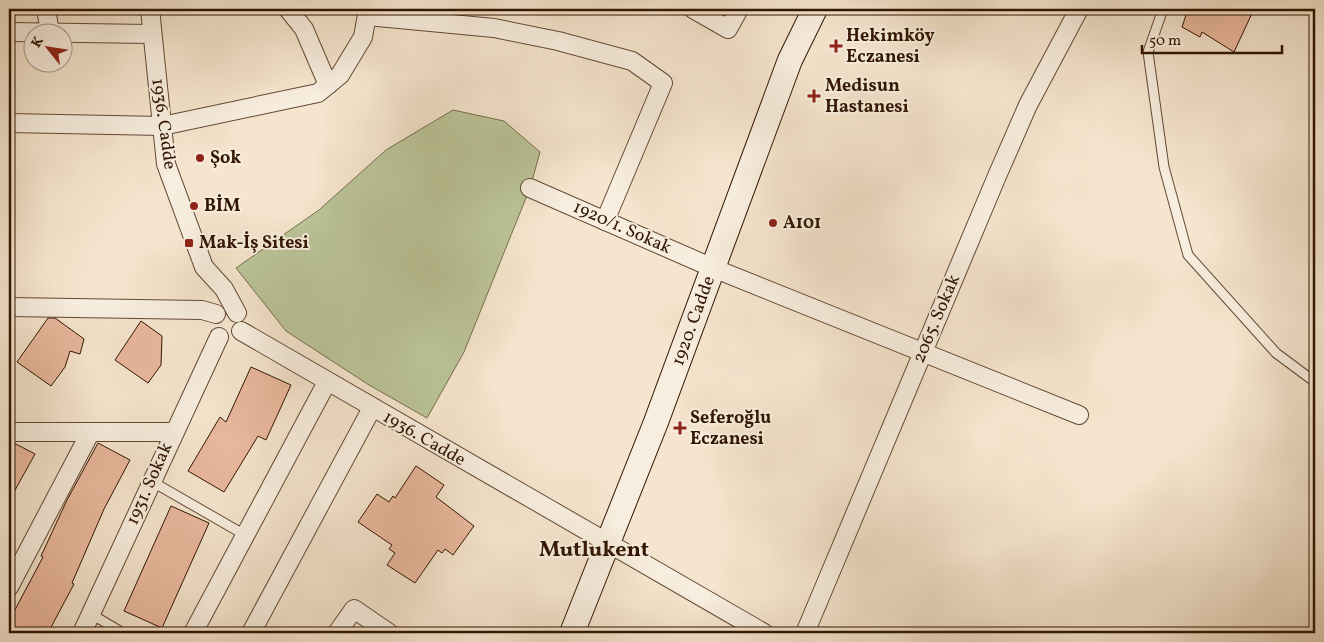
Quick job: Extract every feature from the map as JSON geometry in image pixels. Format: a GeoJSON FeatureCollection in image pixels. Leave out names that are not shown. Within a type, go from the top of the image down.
{"type":"FeatureCollection","features":[{"type":"Feature","properties":{"kind":"main road","name":"1920. Cadde"},"geometry":{"type":"LineString","coordinates":[[572,633],[608,545],[790,60],[815,9]]}},
{"type":"Feature","properties":{"kind":"street"},"geometry":{"type":"LineString","coordinates":[[46,9],[48,22]]}},
{"type":"Feature","properties":{"kind":"street","name":"1936. Cadde"},"geometry":{"type":"LineString","coordinates":[[150,9],[151,34],[166,164],[204,267],[224,289],[242,321],[241,331],[608,545],[764,633]]}},
{"type":"Feature","properties":{"kind":"street"},"geometry":{"type":"LineString","coordinates":[[288,9],[304,29],[328,85]]}},
{"type":"Feature","properties":{"kind":"street"},"geometry":{"type":"LineString","coordinates":[[693,9],[728,30],[740,9]]}},
{"type":"Feature","properties":{"kind":"street","name":"2065. Sokak"},"geometry":{"type":"LineString","coordinates":[[805,633],[1028,104],[1079,9]]}},
{"type":"Feature","properties":{"kind":"street"},"geometry":{"type":"LineString","coordinates":[[9,123],[162,126],[318,93],[340,75],[362,37],[368,12],[494,28],[558,41],[632,62],[663,83],[605,220]]}},
{"type":"Feature","properties":{"kind":"street"},"geometry":{"type":"LineString","coordinates":[[9,32],[22,32]]}},
{"type":"Feature","properties":{"kind":"street"},"geometry":{"type":"LineString","coordinates":[[72,32],[151,34]]}},
{"type":"Feature","properties":{"kind":"street","name":"1920/1. Sokak"},"geometry":{"type":"LineString","coordinates":[[530,188],[713,268],[1079,414]]}},
{"type":"Feature","properties":{"kind":"street"},"geometry":{"type":"LineString","coordinates":[[9,307],[202,310],[216,314]]}},
{"type":"Feature","properties":{"kind":"street"},"geometry":{"type":"LineString","coordinates":[[237,313],[224,309],[216,314],[212,324],[219,336],[229,339],[241,331]]}},
{"type":"Feature","properties":{"kind":"street","name":"1931. Sokak"},"geometry":{"type":"LineString","coordinates":[[82,633],[219,336]]}},
{"type":"Feature","properties":{"kind":"street"},"geometry":{"type":"LineString","coordinates":[[192,633],[327,382]]}},
{"type":"Feature","properties":{"kind":"street"},"geometry":{"type":"LineString","coordinates":[[251,633],[372,408]]}},
{"type":"Feature","properties":{"kind":"street"},"geometry":{"type":"LineString","coordinates":[[9,432],[174,432]]}},
{"type":"Feature","properties":{"kind":"street"},"geometry":{"type":"LineString","coordinates":[[9,587],[90,433]]}},
{"type":"Feature","properties":{"kind":"street"},"geometry":{"type":"LineString","coordinates":[[338,633],[354,609],[389,633]]}},
{"type":"Feature","properties":{"kind":"lane"},"geometry":{"type":"LineString","coordinates":[[1163,9],[1148,52],[1164,167],[1188,255],[1276,353],[1315,382]]}},
{"type":"Feature","properties":{"kind":"lane"},"geometry":{"type":"LineString","coordinates":[[151,481],[245,535]]}},
{"type":"Feature","properties":{"kind":"lane"},"geometry":{"type":"LineString","coordinates":[[91,614],[123,633]]}},
{"type":"Feature","properties":{"kind":"green space"},"geometry":{"type":"Polygon","coordinates":[[[453,110],[504,121],[540,152],[530,188],[464,352],[427,418],[369,385],[286,331],[236,268],[319,210],[386,150],[453,110]]]}},
{"type":"Feature","properties":{"kind":"building"},"geometry":{"type":"Polygon","coordinates":[[[1188,9],[1254,9],[1234,52],[1202,32],[1200,37],[1182,27],[1188,9]]]}},
{"type":"Feature","properties":{"kind":"building"},"geometry":{"type":"Polygon","coordinates":[[[48,318],[55,318],[84,339],[80,354],[70,351],[65,367],[51,386],[17,362],[48,318]]]}},
{"type":"Feature","properties":{"kind":"building"},"geometry":{"type":"Polygon","coordinates":[[[141,321],[162,336],[161,365],[148,383],[115,360],[141,321]]]}},
{"type":"Feature","properties":{"kind":"building"},"geometry":{"type":"Polygon","coordinates":[[[251,367],[291,385],[266,440],[258,436],[224,492],[188,471],[220,417],[226,422],[251,367]]]}},
{"type":"Feature","properties":{"kind":"building"},"geometry":{"type":"Polygon","coordinates":[[[9,443],[14,443],[35,454],[9,501],[9,443]]]}},
{"type":"Feature","properties":{"kind":"building"},"geometry":{"type":"Polygon","coordinates":[[[98,443],[130,460],[104,509],[72,583],[74,584],[48,633],[9,633],[9,621],[43,557],[41,556],[67,500],[98,443]]]}},
{"type":"Feature","properties":{"kind":"building"},"geometry":{"type":"Polygon","coordinates":[[[416,466],[444,485],[436,497],[474,526],[453,555],[445,549],[442,553],[438,550],[415,583],[387,565],[395,553],[389,549],[392,545],[358,522],[377,494],[389,502],[393,496],[395,498],[416,466]]]}},
{"type":"Feature","properties":{"kind":"building"},"geometry":{"type":"Polygon","coordinates":[[[171,506],[209,523],[162,628],[124,611],[171,506]]]}},
{"type":"Feature","properties":{"kind":"place","name":"Hekimköy Eczanesi"},"geometry":{"type":"Point","coordinates":[836,46]}},
{"type":"Feature","properties":{"kind":"place","name":"Medisun Hastanesi"},"geometry":{"type":"Point","coordinates":[814,96]}},
{"type":"Feature","properties":{"kind":"place","name":"Şok"},"geometry":{"type":"Point","coordinates":[200,158]}},
{"type":"Feature","properties":{"kind":"place","name":"BİM"},"geometry":{"type":"Point","coordinates":[194,206]}},
{"type":"Feature","properties":{"kind":"place","name":"A101"},"geometry":{"type":"Point","coordinates":[773,223]}},
{"type":"Feature","properties":{"kind":"place","name":"Mak-İş Sitesi"},"geometry":{"type":"Point","coordinates":[189,243]}},
{"type":"Feature","properties":{"kind":"place","name":"Seferoğlu Eczanesi"},"geometry":{"type":"Point","coordinates":[680,428]}},
{"type":"Feature","properties":{"kind":"district","name":"Mutlukent"},"geometry":{"type":"Point","coordinates":[594,550]}}]}
